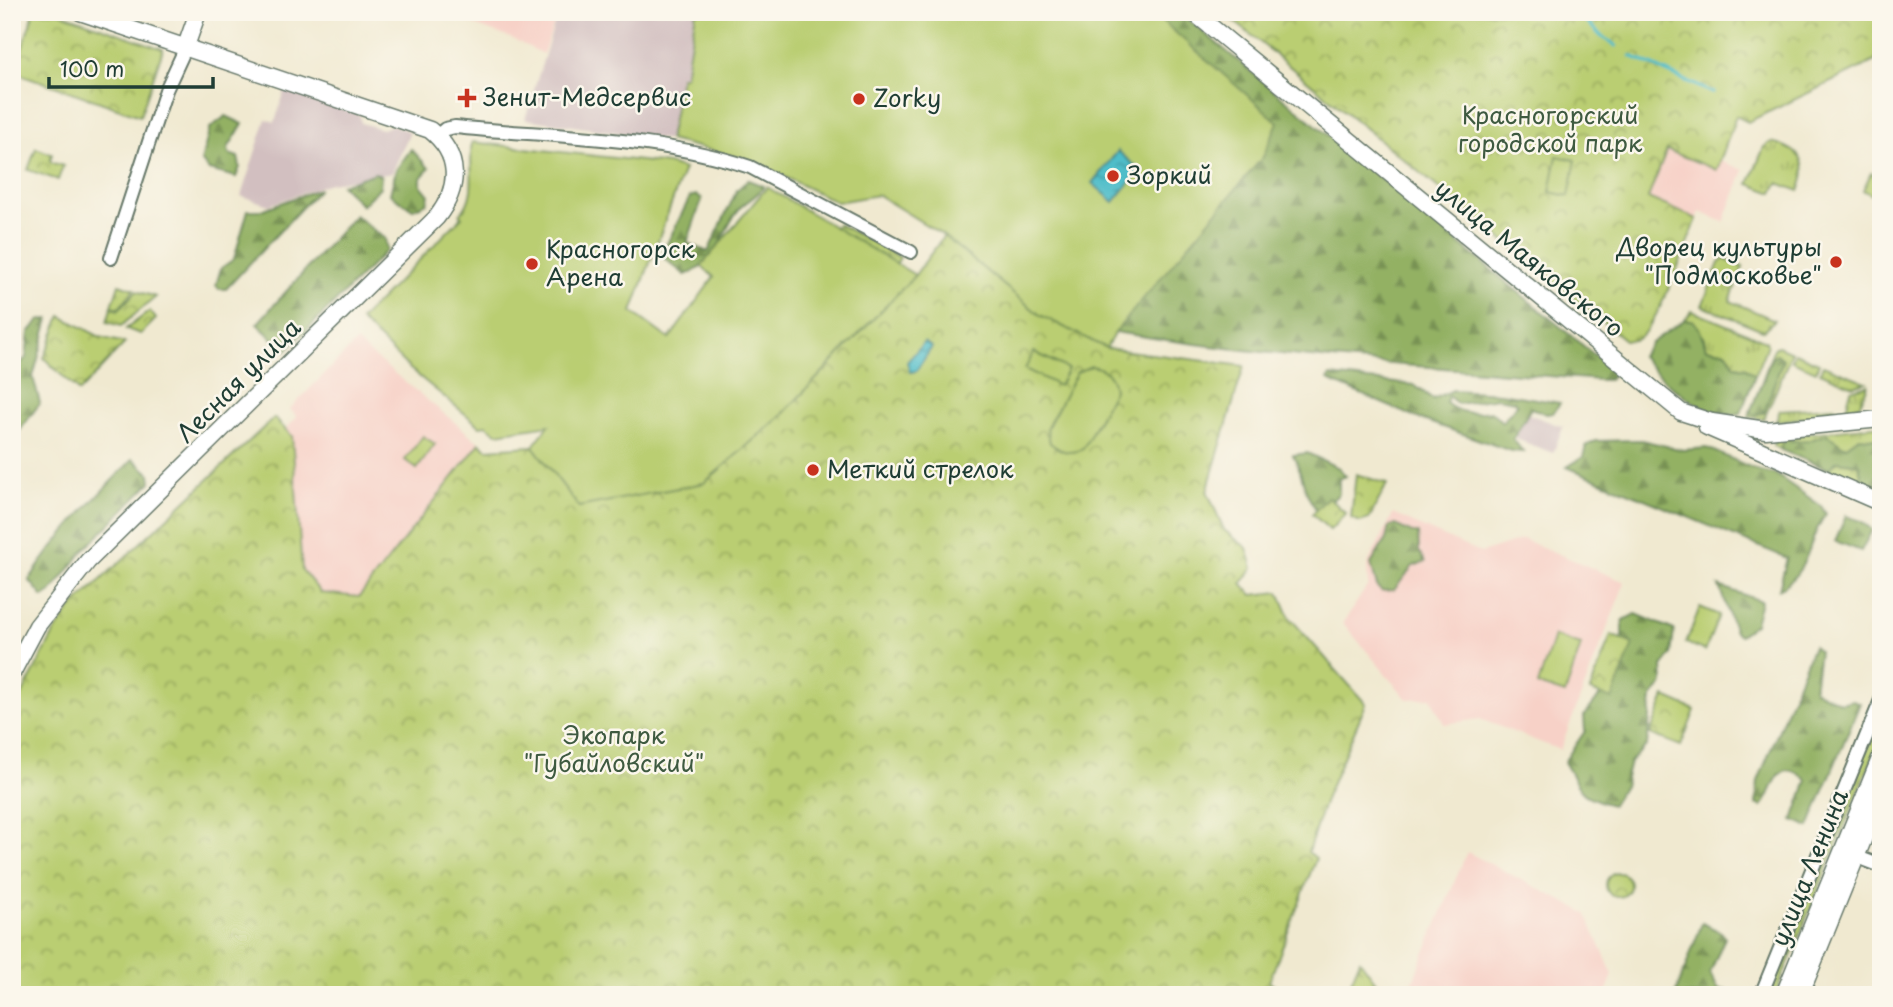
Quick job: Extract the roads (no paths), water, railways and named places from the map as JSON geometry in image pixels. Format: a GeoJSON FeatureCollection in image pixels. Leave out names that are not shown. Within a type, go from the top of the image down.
{"type":"FeatureCollection","features":[{"type":"Feature","properties":{"kind":"main road","name":"улица Ленина"},"geometry":{"type":"LineString","coordinates":[[1784,995],[1881,759]]}},
{"type":"Feature","properties":{"kind":"main road","name":"улица Ленина"},"geometry":{"type":"LineString","coordinates":[[1799,995],[1881,793]]}},
{"type":"Feature","properties":{"kind":"street"},"geometry":{"type":"LineString","coordinates":[[80,12],[417,125],[437,136],[445,129],[455,127],[616,142],[725,159],[750,167],[911,252]]}},
{"type":"Feature","properties":{"kind":"street"},"geometry":{"type":"LineString","coordinates":[[111,258],[166,90],[198,12]]}},
{"type":"Feature","properties":{"kind":"street","name":"улица Маяковского"},"geometry":{"type":"LineString","coordinates":[[1193,12],[1681,412],[1712,422],[1778,430],[1881,419]]}},
{"type":"Feature","properties":{"kind":"street","name":"Лесная улица"},"geometry":{"type":"LineString","coordinates":[[12,673],[37,626],[88,561],[437,217],[450,198],[455,179],[452,156],[437,136]]}},
{"type":"Feature","properties":{"kind":"street"},"geometry":{"type":"LineString","coordinates":[[1681,412],[1771,457],[1881,503]]}},
{"type":"Feature","properties":{"kind":"street"},"geometry":{"type":"LineString","coordinates":[[1771,457],[1766,445],[1771,435],[1778,430]]}},
{"type":"Feature","properties":{"kind":"street"},"geometry":{"type":"LineString","coordinates":[[1761,995],[1881,700]]}},
{"type":"Feature","properties":{"kind":"street"},"geometry":{"type":"LineString","coordinates":[[1855,856],[1881,866]]}},
{"type":"Feature","properties":{"kind":"water"},"geometry":{"type":"Polygon","coordinates":[[[1118,151],[1140,170],[1114,202],[1092,183],[1118,151]]]}},
{"type":"Feature","properties":{"kind":"water"},"geometry":{"type":"Polygon","coordinates":[[[924,342],[932,347],[916,371],[910,372],[907,362],[924,342]]]}},
{"type":"Feature","properties":{"kind":"waterway"},"geometry":{"type":"LineString","coordinates":[[1578,12],[1601,36],[1616,46]]}},
{"type":"Feature","properties":{"kind":"waterway"},"geometry":{"type":"LineString","coordinates":[[1631,56],[1713,93]]}},
{"type":"Feature","properties":{"kind":"waterway"},"geometry":{"type":"LineString","coordinates":[[1041,995],[1045,992]]}},
{"type":"Feature","properties":{"kind":"place","name":"Зенит-Медсервис"},"geometry":{"type":"Point","coordinates":[467,98]}},
{"type":"Feature","properties":{"kind":"place","name":"Zorky"},"geometry":{"type":"Point","coordinates":[859,99]}},
{"type":"Feature","properties":{"kind":"place","name":"Зоркий"},"geometry":{"type":"Point","coordinates":[1113,176]}},
{"type":"Feature","properties":{"kind":"place","name":"Дворец культуры \"Подмосковье\""},"geometry":{"type":"Point","coordinates":[1836,262]}},
{"type":"Feature","properties":{"kind":"place","name":"Красногорск Арена"},"geometry":{"type":"Point","coordinates":[532,264]}},
{"type":"Feature","properties":{"kind":"place","name":"Меткий стрелок"},"geometry":{"type":"Point","coordinates":[813,470]}},
{"type":"Feature","properties":{"kind":"park label","name":"Красногорский городской парк"},"geometry":{"type":"Point","coordinates":[1550,130]}},
{"type":"Feature","properties":{"kind":"park label","name":"Экопарк \"Губайловский\""},"geometry":{"type":"Point","coordinates":[614,750]}}]}
